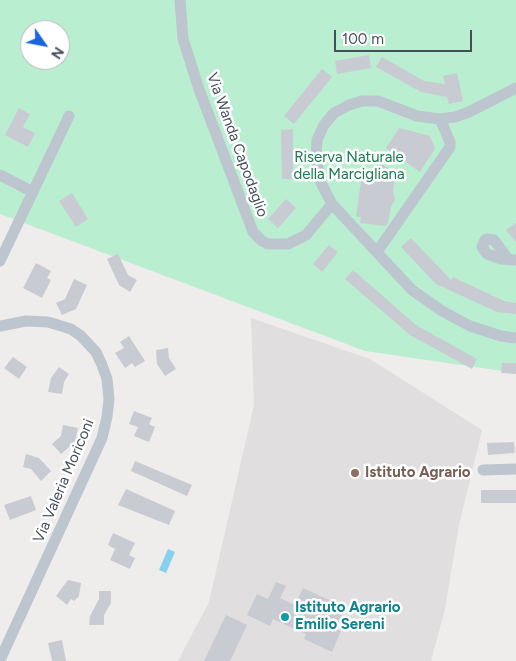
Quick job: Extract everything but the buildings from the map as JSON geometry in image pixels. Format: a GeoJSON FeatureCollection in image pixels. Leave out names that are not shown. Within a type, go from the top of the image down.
{"type":"FeatureCollection","features":[{"type":"Feature","properties":{"kind":"street","name":"Via Wanda Capodaglio"},"geometry":{"type":"LineString","coordinates":[[180,0],[183,39],[199,90],[253,232],[268,244],[288,244],[306,235],[332,204]]}},
{"type":"Feature","properties":{"kind":"street"},"geometry":{"type":"LineString","coordinates":[[516,88],[469,112],[455,117],[440,119],[417,116],[371,101],[349,105],[328,118],[320,132],[316,149],[319,176],[332,204],[412,290],[442,312],[470,326],[485,332],[516,338]]}},
{"type":"Feature","properties":{"kind":"street"},"geometry":{"type":"LineString","coordinates":[[0,261],[69,116]]}},
{"type":"Feature","properties":{"kind":"street"},"geometry":{"type":"LineString","coordinates":[[378,252],[450,147],[450,142],[440,119]]}},
{"type":"Feature","properties":{"kind":"street"},"geometry":{"type":"LineString","coordinates":[[0,175],[33,192]]}},
{"type":"Feature","properties":{"kind":"street","name":"Via Valeria Moriconi"},"geometry":{"type":"LineString","coordinates":[[0,326],[26,321],[48,322],[71,329],[81,336],[96,352],[107,379],[108,399],[107,417],[102,438],[0,660]]}},
{"type":"Feature","properties":{"kind":"street"},"geometry":{"type":"LineString","coordinates":[[483,470],[516,469]]}},
{"type":"Feature","properties":{"kind":"shaded area","name":"Istituto Agrario"},"geometry":{"type":"Polygon","coordinates":[[[251,318],[370,359],[482,430],[459,525],[445,609],[431,661],[178,661],[209,602],[254,405],[251,318]]]}},
{"type":"Feature","properties":{"kind":"green space","name":"Riserva Naturale della Marcigliana"},"geometry":{"type":"Polygon","coordinates":[[[0,0],[516,0],[516,373],[365,351],[0,214],[0,0]]]}},
{"type":"Feature","properties":{"kind":"water"},"geometry":{"type":"Polygon","coordinates":[[[168,549],[175,552],[166,573],[159,570],[168,549]]]}},
{"type":"Feature","properties":{"kind":"place","name":"Istituto Agrario"},"geometry":{"type":"Point","coordinates":[355,473]}},
{"type":"Feature","properties":{"kind":"place","name":"Istituto Agrario Emilio Sereni"},"geometry":{"type":"Point","coordinates":[285,617]}}]}
